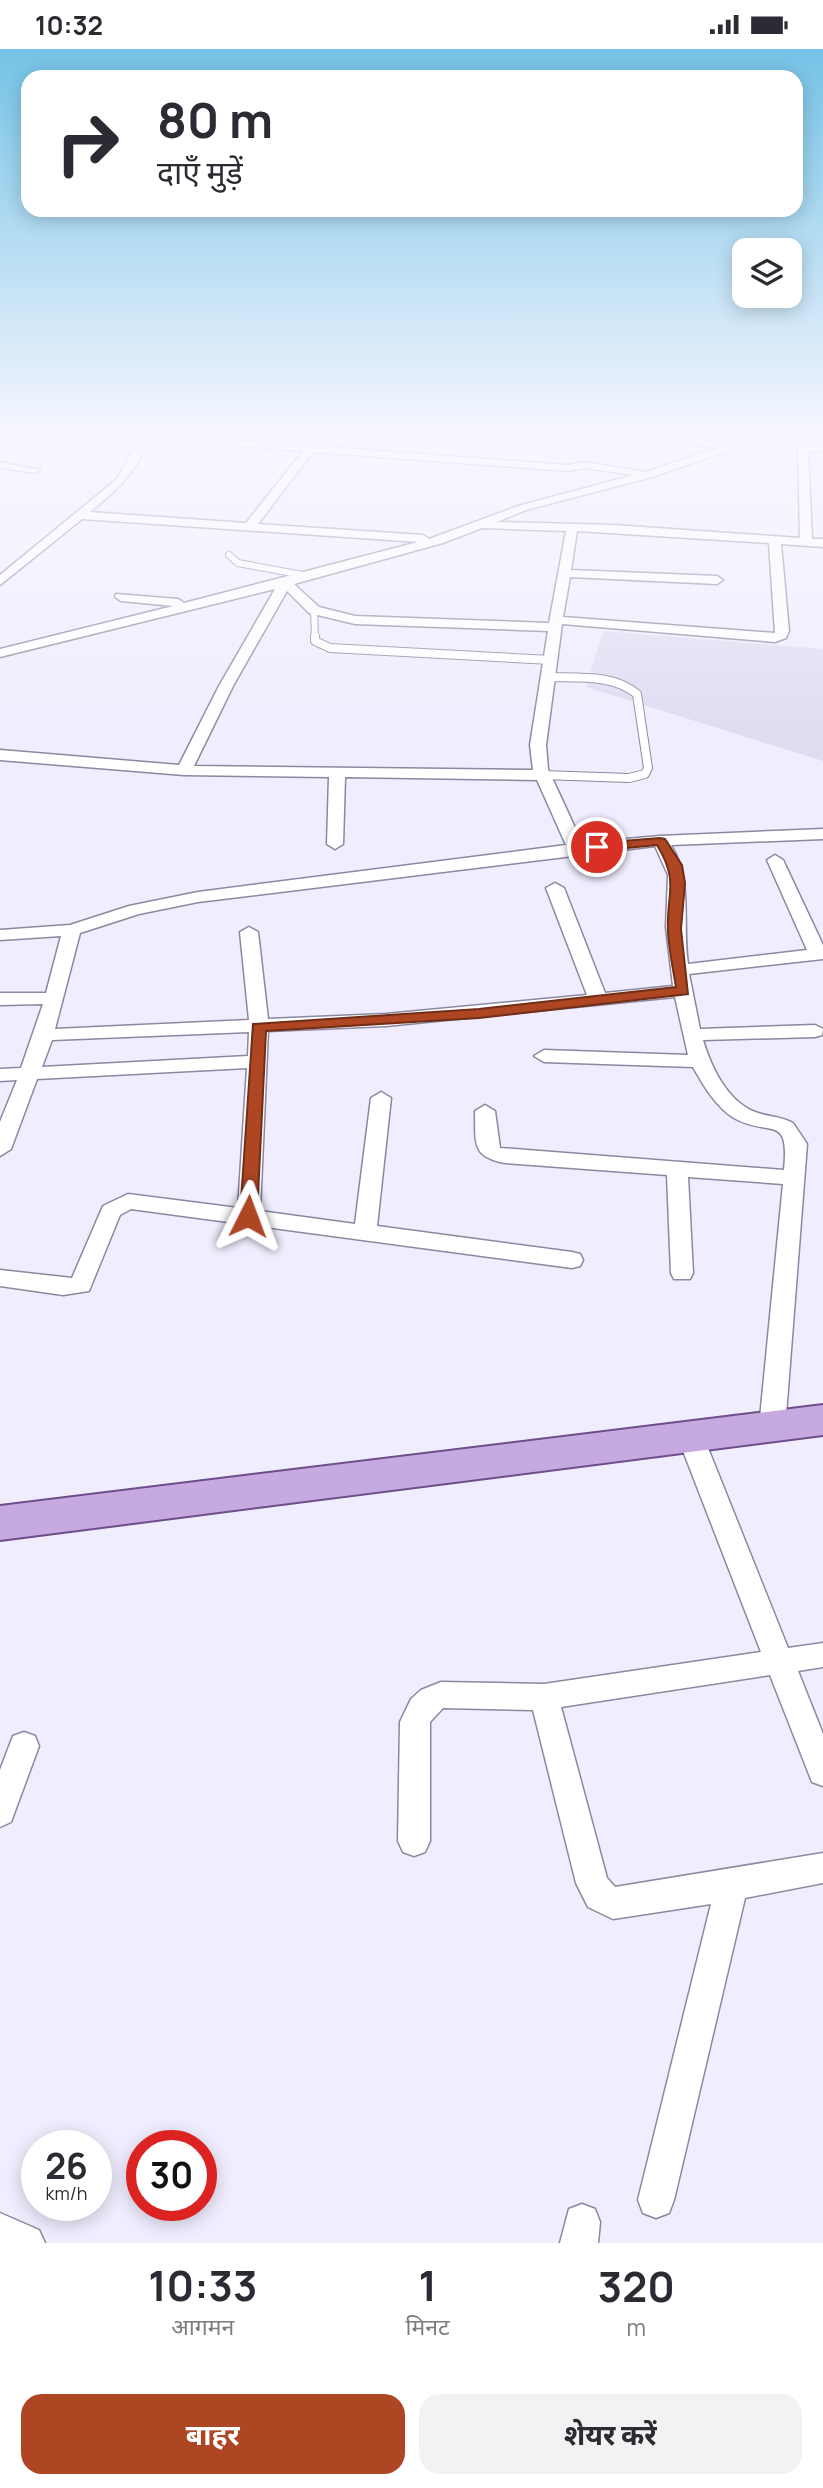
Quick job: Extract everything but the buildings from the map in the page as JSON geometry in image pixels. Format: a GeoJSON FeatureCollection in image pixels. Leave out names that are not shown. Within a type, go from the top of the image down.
{"type":"FeatureCollection","features":[{"type":"Feature","properties":{"kind":"main road"},"geometry":{"type":"LineString","coordinates":[[0,1523],[823,1420]]}},
{"type":"Feature","properties":{"kind":"street"},"geometry":{"type":"LineString","coordinates":[[0,581],[55,535]]}},
{"type":"Feature","properties":{"kind":"street"},"geometry":{"type":"LineString","coordinates":[[372,535],[439,540]]}},
{"type":"Feature","properties":{"kind":"street"},"geometry":{"type":"LineString","coordinates":[[0,653],[285,582],[451,535]]}},
{"type":"Feature","properties":{"kind":"street"},"geometry":{"type":"LineString","coordinates":[[571,535],[538,745],[542,775],[576,849]]}},
{"type":"Feature","properties":{"kind":"street"},"geometry":{"type":"LineString","coordinates":[[697,535],[823,543]]}},
{"type":"Feature","properties":{"kind":"street"},"geometry":{"type":"LineString","coordinates":[[806,535],[806,542]]}},
{"type":"Feature","properties":{"kind":"street"},"geometry":{"type":"LineString","coordinates":[[285,582],[314,610],[355,620],[556,624],[775,638],[781,635],[782,631],[775,540]]}},
{"type":"Feature","properties":{"kind":"street"},"geometry":{"type":"LineString","coordinates":[[564,573],[717,580]]}},
{"type":"Feature","properties":{"kind":"street"},"geometry":{"type":"LineString","coordinates":[[184,770],[226,686],[285,582]]}},
{"type":"Feature","properties":{"kind":"street"},"geometry":{"type":"LineString","coordinates":[[121,597],[194,605]]}},
{"type":"Feature","properties":{"kind":"street"},"geometry":{"type":"LineString","coordinates":[[0,755],[184,770],[542,775]]}},
{"type":"Feature","properties":{"kind":"street"},"geometry":{"type":"LineString","coordinates":[[335,844],[337,771]]}},
{"type":"Feature","properties":{"kind":"street"},"geometry":{"type":"LineString","coordinates":[[0,935],[72,930],[135,911],[198,897],[576,849],[660,841],[823,834]]}},
{"type":"Feature","properties":{"kind":"street"},"geometry":{"type":"LineString","coordinates":[[660,841],[678,874],[675,929],[683,991],[700,1061],[729,1102],[742,1114],[779,1122],[791,1130],[797,1144],[772,1428]]}},
{"type":"Feature","properties":{"kind":"street"},"geometry":{"type":"LineString","coordinates":[[680,969],[820,954],[775,860]]}},
{"type":"Feature","properties":{"kind":"street"},"geometry":{"type":"LineString","coordinates":[[555,888],[598,999]]}},
{"type":"Feature","properties":{"kind":"street"},"geometry":{"type":"LineString","coordinates":[[0,1150],[44,1035],[72,930]]}},
{"type":"Feature","properties":{"kind":"street"},"geometry":{"type":"LineString","coordinates":[[248,932],[259,1027],[248,1216]]}},
{"type":"Feature","properties":{"kind":"street"},"geometry":{"type":"LineString","coordinates":[[44,1035],[259,1027],[479,1013],[683,991]]}},
{"type":"Feature","properties":{"kind":"street"},"geometry":{"type":"LineString","coordinates":[[0,999],[54,997]]}},
{"type":"Feature","properties":{"kind":"street"},"geometry":{"type":"LineString","coordinates":[[694,1035],[815,1031]]}},
{"type":"Feature","properties":{"kind":"street"},"geometry":{"type":"LineString","coordinates":[[544,1056],[700,1061]]}},
{"type":"Feature","properties":{"kind":"street"},"geometry":{"type":"LineString","coordinates":[[0,1075],[30,1071],[257,1062]]}},
{"type":"Feature","properties":{"kind":"street"},"geometry":{"type":"LineString","coordinates":[[365,1232],[381,1098]]}},
{"type":"Feature","properties":{"kind":"street"},"geometry":{"type":"LineString","coordinates":[[485,1111],[485,1142],[493,1154],[794,1178]]}},
{"type":"Feature","properties":{"kind":"street"},"geometry":{"type":"LineString","coordinates":[[677,1169],[682,1273]]}},
{"type":"Feature","properties":{"kind":"street"},"geometry":{"type":"LineString","coordinates":[[0,1278],[62,1287],[81,1285],[111,1211],[128,1201],[572,1261]]}},
{"type":"Feature","properties":{"kind":"street"},"geometry":{"type":"LineString","coordinates":[[691,1438],[823,1772]]}},
{"type":"Feature","properties":{"kind":"street"},"geometry":{"type":"LineString","coordinates":[[414,1841],[415,1722],[418,1710],[427,1700],[441,1695],[544,1697],[823,1655]]}},
{"type":"Feature","properties":{"kind":"street"},"geometry":{"type":"LineString","coordinates":[[544,1697],[592,1884],[599,1896],[613,1903],[823,1868]]}},
{"type":"Feature","properties":{"kind":"street"},"geometry":{"type":"LineString","coordinates":[[0,1812],[24,1746]]}},
{"type":"Feature","properties":{"kind":"street"},"geometry":{"type":"LineString","coordinates":[[656,2200],[732,1885]]}},
{"type":"Feature","properties":{"kind":"street"},"geometry":{"type":"LineString","coordinates":[[0,2232],[26,2243]]}},
{"type":"Feature","properties":{"kind":"lane"},"geometry":{"type":"LineString","coordinates":[[229,555],[238,563],[308,576]]}},
{"type":"Feature","properties":{"kind":"lane"},"geometry":{"type":"LineString","coordinates":[[314,610],[315,641],[330,648],[551,660]]}},
{"type":"Feature","properties":{"kind":"lane"},"geometry":{"type":"LineString","coordinates":[[542,775],[629,778],[645,774],[648,768],[637,694],[632,688],[613,682],[549,677]]}},
{"type":"Feature","properties":{"kind":"shaded area"},"geometry":{"type":"Polygon","coordinates":[[[603,631],[823,649],[823,761],[586,687],[603,631]]]}},
{"type":"Feature","properties":{"kind":"route"},"geometry":{"type":"LineString","coordinates":[[248,1216],[259,1027],[479,1013],[683,991],[675,929],[678,883],[676,865],[660,841],[597,847]]}}]}
